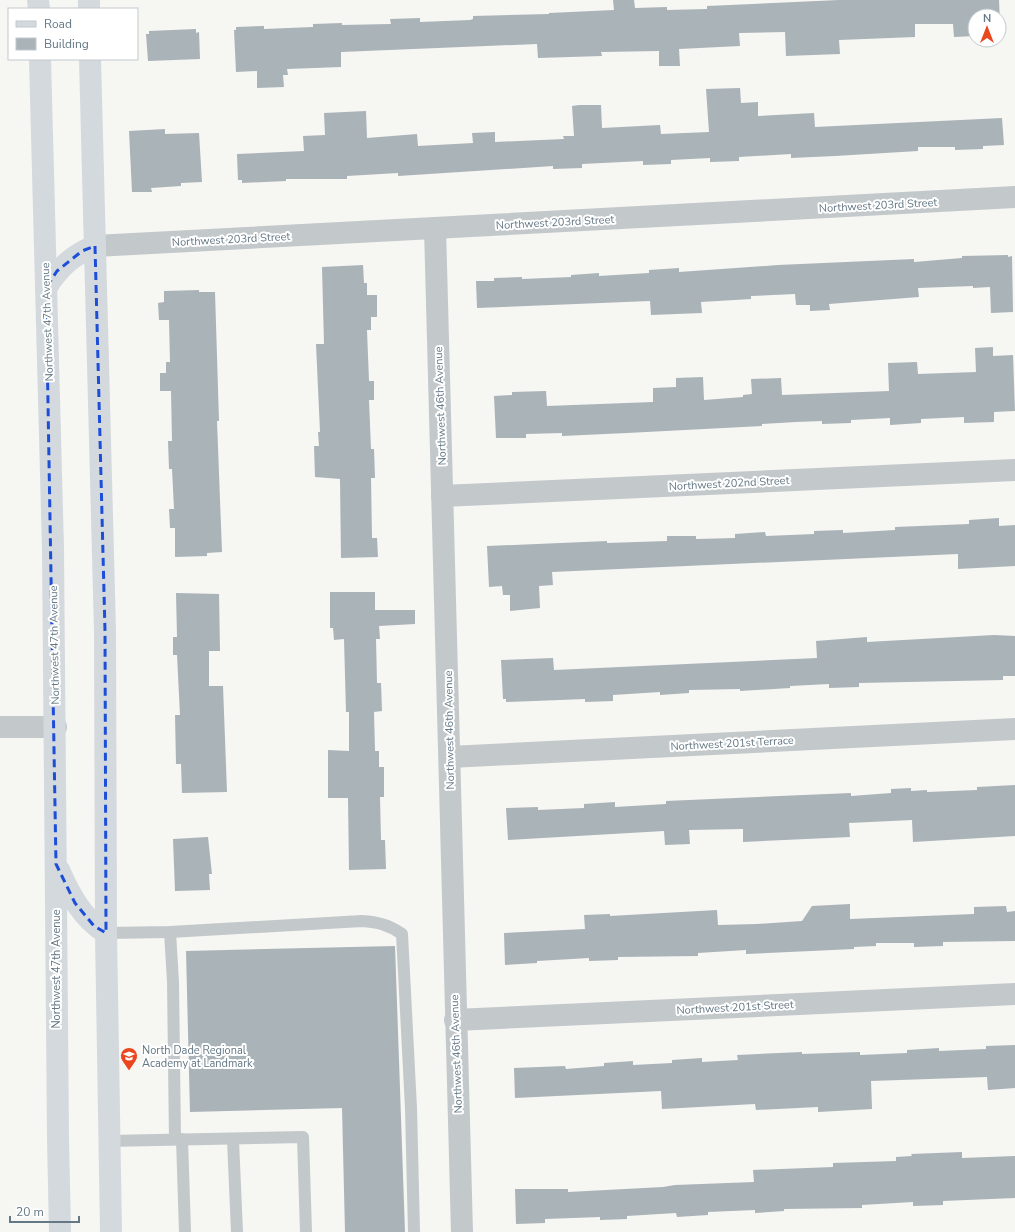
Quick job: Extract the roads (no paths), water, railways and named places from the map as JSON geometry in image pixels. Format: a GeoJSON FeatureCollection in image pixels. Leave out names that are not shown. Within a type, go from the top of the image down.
{"type":"FeatureCollection","features":[{"type":"Feature","properties":{"kind":"main road","name":"Northwest 47th Avenue"},"geometry":{"type":"LineString","coordinates":[[40,60],[56,727],[60,1232]]}},
{"type":"Feature","properties":{"kind":"main road"},"geometry":{"type":"LineString","coordinates":[[90,60],[105,623],[108,1141],[111,1232]]}},
{"type":"Feature","properties":{"kind":"main road"},"geometry":{"type":"LineString","coordinates":[[46,288],[57,271],[69,260],[82,251],[95,246]]}},
{"type":"Feature","properties":{"kind":"main road"},"geometry":{"type":"LineString","coordinates":[[56,864],[80,909],[94,926],[106,933]]}},
{"type":"Feature","properties":{"kind":"street","name":"Northwest 203rd Street"},"geometry":{"type":"LineString","coordinates":[[95,246],[1015,197]]}},
{"type":"Feature","properties":{"kind":"street","name":"Northwest 46th Avenue"},"geometry":{"type":"LineString","coordinates":[[435,228],[450,757],[455,1020],[462,1232]]}},
{"type":"Feature","properties":{"kind":"street","name":"Northwest 202nd Street"},"geometry":{"type":"LineString","coordinates":[[442,496],[1015,470]]}},
{"type":"Feature","properties":{"kind":"street"},"geometry":{"type":"LineString","coordinates":[[0,727],[56,727]]}},
{"type":"Feature","properties":{"kind":"street","name":"Northwest 201st Terrace"},"geometry":{"type":"LineString","coordinates":[[450,757],[1015,729]]}},
{"type":"Feature","properties":{"kind":"street","name":"Northwest 201st Street"},"geometry":{"type":"LineString","coordinates":[[455,1020],[1015,994]]}},
{"type":"Feature","properties":{"kind":"lane"},"geometry":{"type":"LineString","coordinates":[[106,933],[170,932],[362,920],[391,926],[402,934],[411,1100],[414,1232]]}},
{"type":"Feature","properties":{"kind":"lane"},"geometry":{"type":"LineString","coordinates":[[170,932],[178,1139],[184,1232]]}},
{"type":"Feature","properties":{"kind":"lane"},"geometry":{"type":"LineString","coordinates":[[108,1141],[178,1139],[233,1140],[302,1137],[306,1232]]}},
{"type":"Feature","properties":{"kind":"lane"},"geometry":{"type":"LineString","coordinates":[[233,1140],[237,1232]]}},
{"type":"Feature","properties":{"kind":"place","name":"North Dade Regional Academy at Landmark"},"geometry":{"type":"Point","coordinates":[129,1071]}}]}
